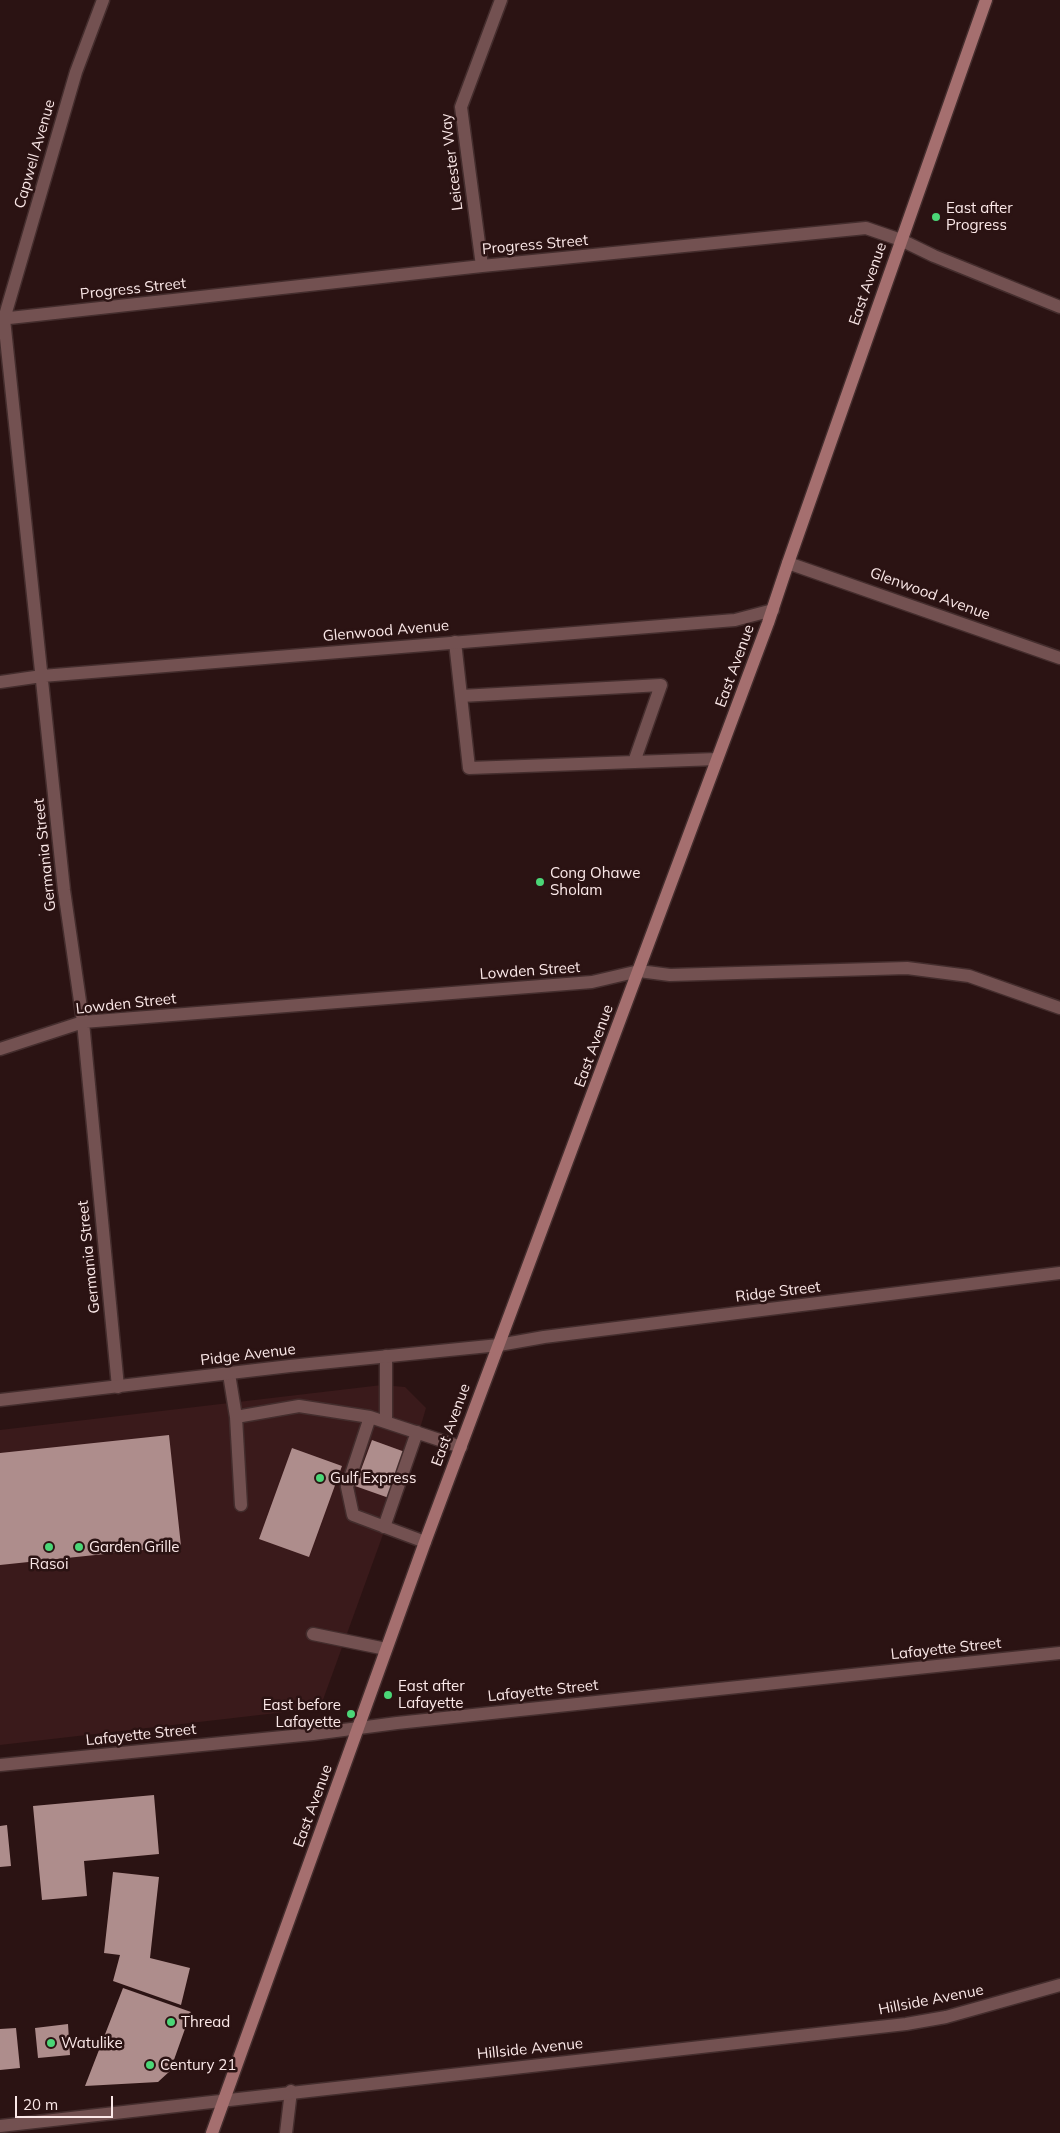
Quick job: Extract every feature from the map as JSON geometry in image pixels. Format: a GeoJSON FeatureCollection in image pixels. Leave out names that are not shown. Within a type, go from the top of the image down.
{"type":"FeatureCollection","features":[{"type":"Feature","properties":{"kind":"main road","name":"East Avenue"},"geometry":{"type":"LineString","coordinates":[[212,2133],[425,1542],[773,610],[986,0]]}},
{"type":"Feature","properties":{"kind":"street","name":"Capwell Avenue"},"geometry":{"type":"LineString","coordinates":[[2,319],[76,72],[103,0]]}},
{"type":"Feature","properties":{"kind":"street","name":"Leicester Way"},"geometry":{"type":"LineString","coordinates":[[482,266],[461,107],[501,0]]}},
{"type":"Feature","properties":{"kind":"street","name":"Progress Street"},"geometry":{"type":"LineString","coordinates":[[2,319],[482,266],[866,228],[901,240],[934,256],[1060,307]]}},
{"type":"Feature","properties":{"kind":"street","name":"Germania Street"},"geometry":{"type":"LineString","coordinates":[[2,319],[64,890],[83,1022],[118,1387]]}},
{"type":"Feature","properties":{"kind":"street","name":"Glenwood Avenue"},"geometry":{"type":"LineString","coordinates":[[788,563],[1060,658]]}},
{"type":"Feature","properties":{"kind":"street","name":"Glenwood Avenue"},"geometry":{"type":"LineString","coordinates":[[0,682],[42,676],[735,620],[773,610]]}},
{"type":"Feature","properties":{"kind":"street"},"geometry":{"type":"LineString","coordinates":[[455,642],[469,768],[717,759]]}},
{"type":"Feature","properties":{"kind":"street"},"geometry":{"type":"LineString","coordinates":[[461,696],[660,685],[634,762]]}},
{"type":"Feature","properties":{"kind":"street","name":"Lowden Street"},"geometry":{"type":"LineString","coordinates":[[0,1049],[83,1022],[592,982],[639,971],[670,975],[907,968],[969,976],[1060,1008]]}},
{"type":"Feature","properties":{"kind":"street","name":"Ridge Street"},"geometry":{"type":"LineString","coordinates":[[500,1345],[544,1337],[1060,1273]]}},
{"type":"Feature","properties":{"kind":"street","name":"Pidge Avenue"},"geometry":{"type":"LineString","coordinates":[[0,1400],[386,1356],[500,1345]]}},
{"type":"Feature","properties":{"kind":"street"},"geometry":{"type":"LineString","coordinates":[[386,1356],[386,1422]]}},
{"type":"Feature","properties":{"kind":"street"},"geometry":{"type":"LineString","coordinates":[[229,1374],[236,1417],[241,1505]]}},
{"type":"Feature","properties":{"kind":"street"},"geometry":{"type":"LineString","coordinates":[[236,1417],[299,1406],[370,1417],[461,1447]]}},
{"type":"Feature","properties":{"kind":"street"},"geometry":{"type":"LineString","coordinates":[[370,1417],[360,1460],[346,1487],[353,1515],[425,1542]]}},
{"type":"Feature","properties":{"kind":"street"},"geometry":{"type":"LineString","coordinates":[[384,1527],[399,1475],[417,1432]]}},
{"type":"Feature","properties":{"kind":"street"},"geometry":{"type":"LineString","coordinates":[[313,1634],[386,1649]]}},
{"type":"Feature","properties":{"kind":"street","name":"Lafayette Street"},"geometry":{"type":"LineString","coordinates":[[0,1765],[358,1729],[397,1723],[1060,1653]]}},
{"type":"Feature","properties":{"kind":"street","name":"Hillside Avenue"},"geometry":{"type":"LineString","coordinates":[[0,2126],[291,2091],[906,2024],[946,2017],[1060,1985]]}},
{"type":"Feature","properties":{"kind":"street"},"geometry":{"type":"LineString","coordinates":[[286,2133],[291,2091]]}},
{"type":"Feature","properties":{"kind":"shaded area"},"geometry":{"type":"Polygon","coordinates":[[[382,1385],[405,1387],[426,1408],[414,1449],[320,1708],[0,1745],[0,1430],[382,1385]]]}},
{"type":"Feature","properties":{"kind":"building"},"geometry":{"type":"Polygon","coordinates":[[[169,1435],[181,1546],[0,1565],[0,1453],[169,1435]]]}},
{"type":"Feature","properties":{"kind":"building"},"geometry":{"type":"Polygon","coordinates":[[[372,1440],[405,1452],[389,1498],[355,1486],[372,1440]]]}},
{"type":"Feature","properties":{"kind":"building"},"geometry":{"type":"Polygon","coordinates":[[[292,1448],[342,1466],[309,1557],[259,1539],[292,1448]]]}},
{"type":"Feature","properties":{"kind":"building"},"geometry":{"type":"Polygon","coordinates":[[[154,1795],[159,1854],[84,1861],[87,1896],[42,1900],[33,1806],[154,1795]]]}},
{"type":"Feature","properties":{"kind":"building"},"geometry":{"type":"Polygon","coordinates":[[[7,1825],[11,1866],[0,1867],[0,1826],[7,1825]]]}},
{"type":"Feature","properties":{"kind":"building"},"geometry":{"type":"Polygon","coordinates":[[[113,1872],[159,1877],[150,1958],[190,1968],[181,2005],[113,1981],[120,1955],[104,1953],[113,1872]]]}},
{"type":"Feature","properties":{"kind":"building"},"geometry":{"type":"Polygon","coordinates":[[[123,1988],[191,2012],[170,2071],[158,2082],[85,2086],[123,1988]]]}},
{"type":"Feature","properties":{"kind":"building"},"geometry":{"type":"Polygon","coordinates":[[[68,2024],[70,2055],[38,2058],[35,2028],[68,2024]]]}},
{"type":"Feature","properties":{"kind":"building"},"geometry":{"type":"Polygon","coordinates":[[[16,2028],[20,2068],[0,2070],[0,2029],[16,2028]]]}},
{"type":"Feature","properties":{"kind":"place","name":"East after Progress"},"geometry":{"type":"Point","coordinates":[936,217]}},
{"type":"Feature","properties":{"kind":"place","name":"Cong Ohawe Sholam"},"geometry":{"type":"Point","coordinates":[540,882]}},
{"type":"Feature","properties":{"kind":"place","name":"Gulf Express"},"geometry":{"type":"Point","coordinates":[320,1478]}},
{"type":"Feature","properties":{"kind":"place","name":"Rasoi"},"geometry":{"type":"Point","coordinates":[49,1547]}},
{"type":"Feature","properties":{"kind":"place","name":"Garden Grille"},"geometry":{"type":"Point","coordinates":[79,1547]}},
{"type":"Feature","properties":{"kind":"place","name":"East after Lafayette"},"geometry":{"type":"Point","coordinates":[388,1695]}},
{"type":"Feature","properties":{"kind":"place","name":"East before Lafayette"},"geometry":{"type":"Point","coordinates":[351,1714]}},
{"type":"Feature","properties":{"kind":"place","name":"Thread"},"geometry":{"type":"Point","coordinates":[171,2022]}},
{"type":"Feature","properties":{"kind":"place","name":"Watulike"},"geometry":{"type":"Point","coordinates":[51,2043]}},
{"type":"Feature","properties":{"kind":"place","name":"Century 21"},"geometry":{"type":"Point","coordinates":[150,2065]}}]}
